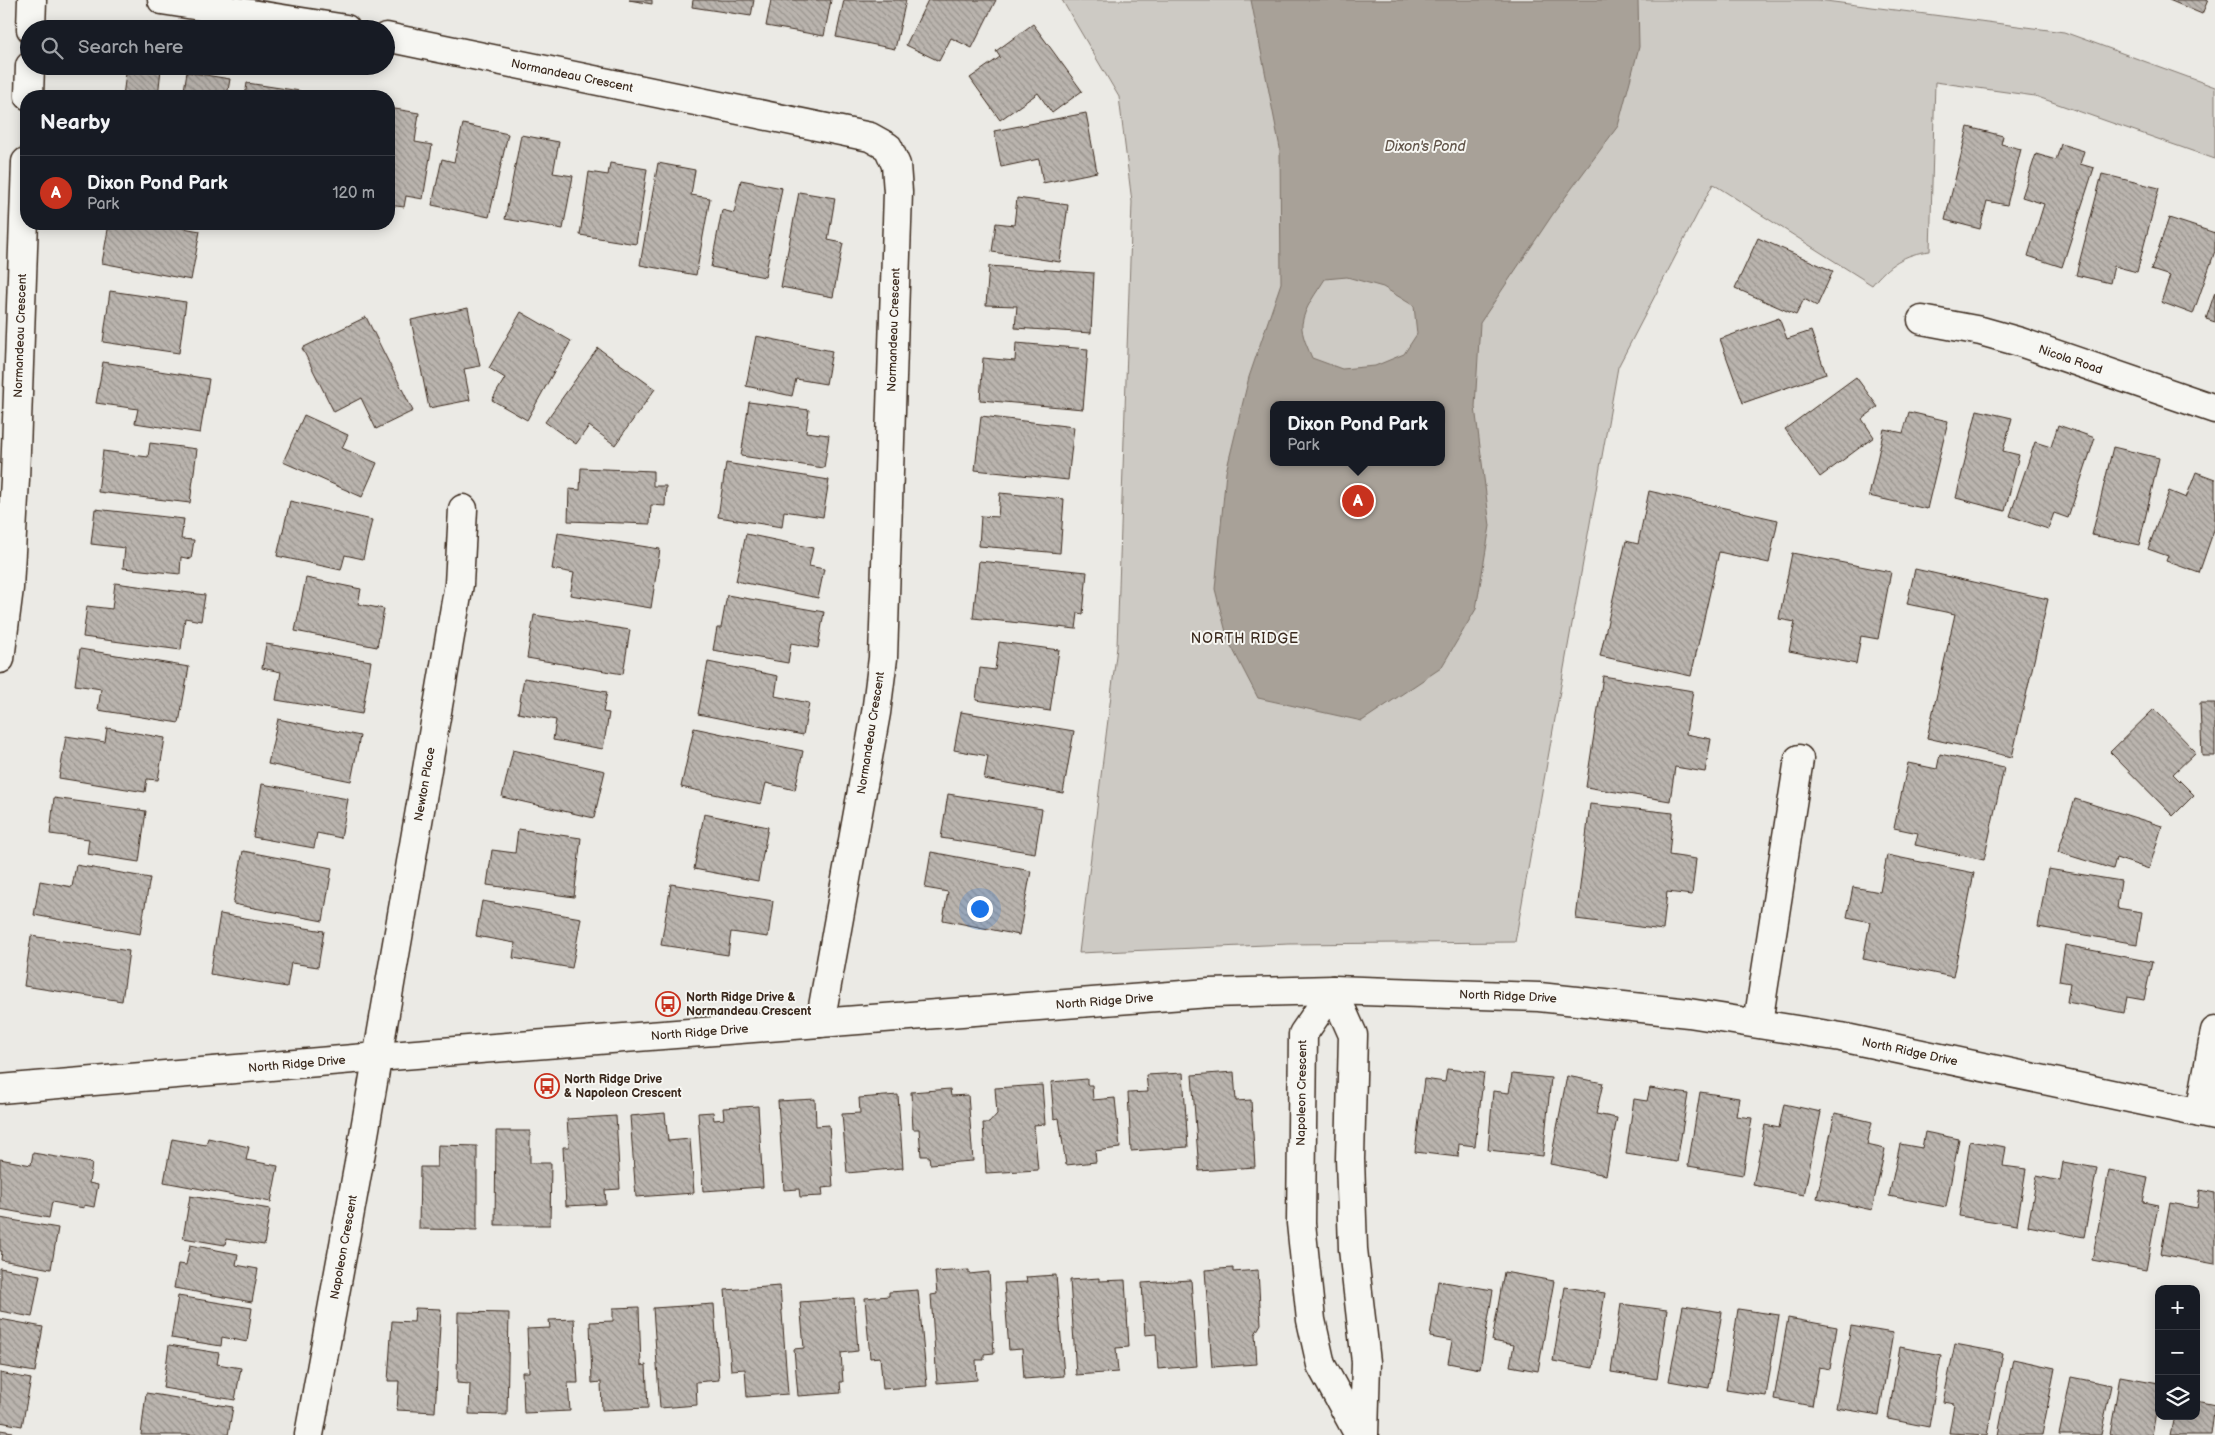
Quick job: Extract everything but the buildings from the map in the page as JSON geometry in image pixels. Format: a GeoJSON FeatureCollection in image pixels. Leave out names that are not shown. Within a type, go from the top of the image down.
{"type":"FeatureCollection","features":[{"type":"Feature","properties":{"kind":"street"},"geometry":{"type":"LineString","coordinates":[[31,20],[32,0]]}},
{"type":"Feature","properties":{"kind":"street"},"geometry":{"type":"LineString","coordinates":[[162,0],[289,20]]}},
{"type":"Feature","properties":{"kind":"street","name":"Normandeau Crescent"},"geometry":{"type":"LineString","coordinates":[[395,39],[870,137],[888,147],[896,165],[898,192],[883,658],[876,713],[820,1023]]}},
{"type":"Feature","properties":{"kind":"street"},"geometry":{"type":"LineString","coordinates":[[28,90],[29,75]]}},
{"type":"Feature","properties":{"kind":"street","name":"Normandeau Crescent"},"geometry":{"type":"LineString","coordinates":[[0,659],[9,588],[15,479],[24,230]]}},
{"type":"Feature","properties":{"kind":"street","name":"Nicola Road"},"geometry":{"type":"LineString","coordinates":[[1922,320],[1982,331],[2020,342],[2215,409]]}},
{"type":"Feature","properties":{"kind":"street","name":"Newton Place"},"geometry":{"type":"LineString","coordinates":[[377,1057],[459,584],[463,509]]}},
{"type":"Feature","properties":{"kind":"street"},"geometry":{"type":"LineString","coordinates":[[1758,1023],[1799,759]]}},
{"type":"Feature","properties":{"kind":"street"},"geometry":{"type":"LineString","coordinates":[[1333,990],[1353,1034],[1350,1159],[1353,1249],[1366,1362],[1364,1435]]}},
{"type":"Feature","properties":{"kind":"street","name":"North Ridge Drive"},"geometry":{"type":"LineString","coordinates":[[0,1089],[377,1057],[1209,993],[1333,990],[1539,997],[1689,1013],[1841,1037],[2207,1115],[2215,1031]]}},
{"type":"Feature","properties":{"kind":"street","name":"Napoleon Crescent"},"geometry":{"type":"LineString","coordinates":[[1333,990],[1303,1034],[1301,1222],[1311,1320],[1320,1365],[1359,1435]]}},
{"type":"Feature","properties":{"kind":"street","name":"Napoleon Crescent"},"geometry":{"type":"LineString","coordinates":[[309,1435],[377,1057]]}},
{"type":"Feature","properties":{"kind":"shaded area"},"geometry":{"type":"Polygon","coordinates":[[[1062,0],[1818,0],[2064,32],[2215,87],[2215,159],[2035,96],[1935,82],[1930,251],[1912,255],[1897,262],[1872,285],[1713,184],[1618,367],[1515,942],[1289,944],[1079,953],[1117,647],[1132,202],[1119,97],[1062,0]]]}},
{"type":"Feature","properties":{"kind":"water","name":"Dixon's Pond"},"geometry":{"type":"Polygon","coordinates":[[[1251,0],[1638,0],[1639,47],[1618,126],[1555,211],[1480,323],[1475,407],[1490,526],[1476,609],[1441,668],[1362,721],[1258,698],[1228,640],[1215,589],[1226,472],[1249,377],[1281,283],[1280,148],[1251,0]],[[1347,277],[1325,279],[1311,300],[1302,324],[1305,341],[1312,358],[1342,369],[1375,366],[1404,354],[1417,334],[1414,306],[1383,287],[1347,277]]]}},
{"type":"Feature","properties":{"kind":"place","name":"Dixon Pond Park"},"geometry":{"type":"Point","coordinates":[1358,501]}},
{"type":"Feature","properties":{"kind":"place","name":"North Ridge Drive & Normandeau Crescent"},"geometry":{"type":"Point","coordinates":[668,1004]}},
{"type":"Feature","properties":{"kind":"place","name":"North Ridge Drive & Napoleon Crescent"},"geometry":{"type":"Point","coordinates":[547,1086]}},
{"type":"Feature","properties":{"kind":"district","name":"NORTH RIDGE"},"geometry":{"type":"Point","coordinates":[1245,638]}}]}
